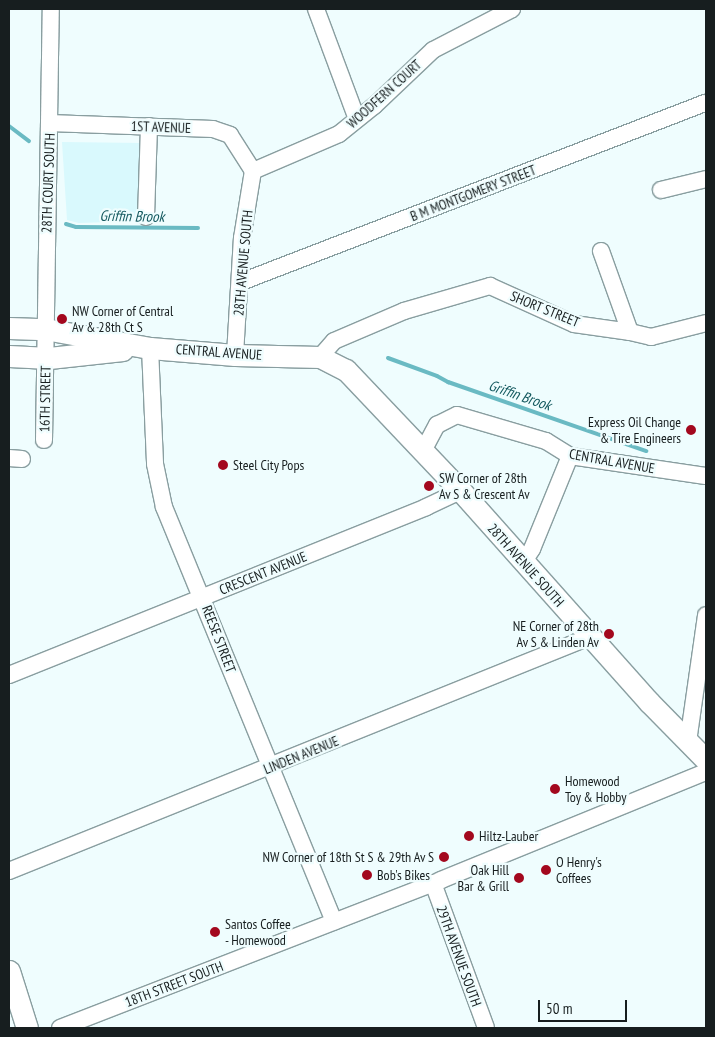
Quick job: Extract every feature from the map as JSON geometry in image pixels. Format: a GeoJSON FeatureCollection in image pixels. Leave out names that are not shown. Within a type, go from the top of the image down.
{"type":"FeatureCollection","features":[{"type":"Feature","properties":{"kind":"main road","name":"CENTRAL AVENUE"},"geometry":{"type":"LineString","coordinates":[[9,328],[45,329],[150,348],[235,355],[320,357],[346,370]]}},
{"type":"Feature","properties":{"kind":"main road","name":"CENTRAL AVENUE"},"geometry":{"type":"LineString","coordinates":[[9,356],[46,358],[150,348]]}},
{"type":"Feature","properties":{"kind":"main road","name":"28TH AVENUE SOUTH"},"geometry":{"type":"LineString","coordinates":[[346,370],[461,491],[523,563],[592,636],[649,702],[706,760]]}},
{"type":"Feature","properties":{"kind":"main road"},"geometry":{"type":"LineString","coordinates":[[9,971],[28,1028]]}},
{"type":"Feature","properties":{"kind":"street","name":"28TH COURT SOUTH"},"geometry":{"type":"LineString","coordinates":[[46,358],[51,9]]}},
{"type":"Feature","properties":{"kind":"street"},"geometry":{"type":"LineString","coordinates":[[316,9],[356,119]]}},
{"type":"Feature","properties":{"kind":"street","name":"WOODFERN COURT"},"geometry":{"type":"LineString","coordinates":[[253,171],[339,134],[433,50],[512,9]]}},
{"type":"Feature","properties":{"kind":"street","name":"B M MONTGOMERY STREET"},"geometry":{"type":"LineString","coordinates":[[241,282],[706,104]]}},
{"type":"Feature","properties":{"kind":"street","name":"1ST AVENUE"},"geometry":{"type":"LineString","coordinates":[[49,123],[213,129],[230,135],[253,171]]}},
{"type":"Feature","properties":{"kind":"street"},"geometry":{"type":"LineString","coordinates":[[146,217],[149,126]]}},
{"type":"Feature","properties":{"kind":"street","name":"28TH AVENUE SOUTH"},"geometry":{"type":"LineString","coordinates":[[235,355],[241,282],[242,238],[253,171]]}},
{"type":"Feature","properties":{"kind":"street"},"geometry":{"type":"LineString","coordinates":[[661,190],[706,179]]}},
{"type":"Feature","properties":{"kind":"street"},"geometry":{"type":"LineString","coordinates":[[601,251],[630,332]]}},
{"type":"Feature","properties":{"kind":"street","name":"SHORT STREET"},"geometry":{"type":"LineString","coordinates":[[320,357],[334,341],[396,315],[490,286],[574,324],[651,337],[706,323]]}},
{"type":"Feature","properties":{"kind":"street","name":"REESE STREET"},"geometry":{"type":"LineString","coordinates":[[150,348],[155,464],[164,507],[203,598],[334,921]]}},
{"type":"Feature","properties":{"kind":"street","name":"16TH STREET"},"geometry":{"type":"LineString","coordinates":[[44,440],[46,358]]}},
{"type":"Feature","properties":{"kind":"street","name":"CENTRAL AVENUE"},"geometry":{"type":"LineString","coordinates":[[423,451],[438,426],[457,415],[546,441],[570,456],[706,476]]}},
{"type":"Feature","properties":{"kind":"street"},"geometry":{"type":"LineString","coordinates":[[523,563],[532,549],[570,456]]}},
{"type":"Feature","properties":{"kind":"street","name":"CRESCENT AVENUE"},"geometry":{"type":"LineString","coordinates":[[9,675],[203,598],[461,491]]}},
{"type":"Feature","properties":{"kind":"street"},"geometry":{"type":"LineString","coordinates":[[688,742],[706,616]]}},
{"type":"Feature","properties":{"kind":"street","name":"LINDEN AVENUE"},"geometry":{"type":"LineString","coordinates":[[9,871],[592,636]]}},
{"type":"Feature","properties":{"kind":"street","name":"18TH STREET SOUTH"},"geometry":{"type":"LineString","coordinates":[[60,1028],[433,883],[706,772]]}},
{"type":"Feature","properties":{"kind":"street","name":"29TH AVENUE SOUTH"},"geometry":{"type":"LineString","coordinates":[[433,883],[486,1028]]}},
{"type":"Feature","properties":{"kind":"shaded area"},"geometry":{"type":"Polygon","coordinates":[[[62,142],[143,143],[141,221],[79,223],[67,220],[62,142]]]}},
{"type":"Feature","properties":{"kind":"waterway","name":"Griffin Brook"},"geometry":{"type":"LineString","coordinates":[[9,126],[29,141]]}},
{"type":"Feature","properties":{"kind":"waterway","name":"Griffin Brook"},"geometry":{"type":"LineString","coordinates":[[66,224],[76,227],[198,228]]}},
{"type":"Feature","properties":{"kind":"waterway","name":"Griffin Brook"},"geometry":{"type":"LineString","coordinates":[[388,358],[448,382],[646,451]]}},
{"type":"Feature","properties":{"kind":"place","name":"NW Corner of Central Av & 28th Ct S"},"geometry":{"type":"Point","coordinates":[62,319]}},
{"type":"Feature","properties":{"kind":"place","name":"Express Oil Change & Tire Engineers"},"geometry":{"type":"Point","coordinates":[691,430]}},
{"type":"Feature","properties":{"kind":"place","name":"Steel City Pops"},"geometry":{"type":"Point","coordinates":[223,465]}},
{"type":"Feature","properties":{"kind":"place","name":"SW Corner of 28th Av S & Crescent Av"},"geometry":{"type":"Point","coordinates":[429,486]}},
{"type":"Feature","properties":{"kind":"place","name":"NE Corner of 28th Av S & Linden Av"},"geometry":{"type":"Point","coordinates":[609,634]}},
{"type":"Feature","properties":{"kind":"place","name":"Homewood Toy & Hobby"},"geometry":{"type":"Point","coordinates":[555,789]}},
{"type":"Feature","properties":{"kind":"place","name":"Hiltz-Lauber"},"geometry":{"type":"Point","coordinates":[469,836]}},
{"type":"Feature","properties":{"kind":"place","name":"NW Corner of 18th St S & 29th Av S"},"geometry":{"type":"Point","coordinates":[444,857]}},
{"type":"Feature","properties":{"kind":"place","name":"O Henry's Coffees"},"geometry":{"type":"Point","coordinates":[546,870]}},
{"type":"Feature","properties":{"kind":"place","name":"Bob's Bikes"},"geometry":{"type":"Point","coordinates":[367,875]}},
{"type":"Feature","properties":{"kind":"place","name":"Oak Hill Bar & Grill"},"geometry":{"type":"Point","coordinates":[519,878]}},
{"type":"Feature","properties":{"kind":"place","name":"Santos Coffee - Homewood"},"geometry":{"type":"Point","coordinates":[215,932]}}]}
